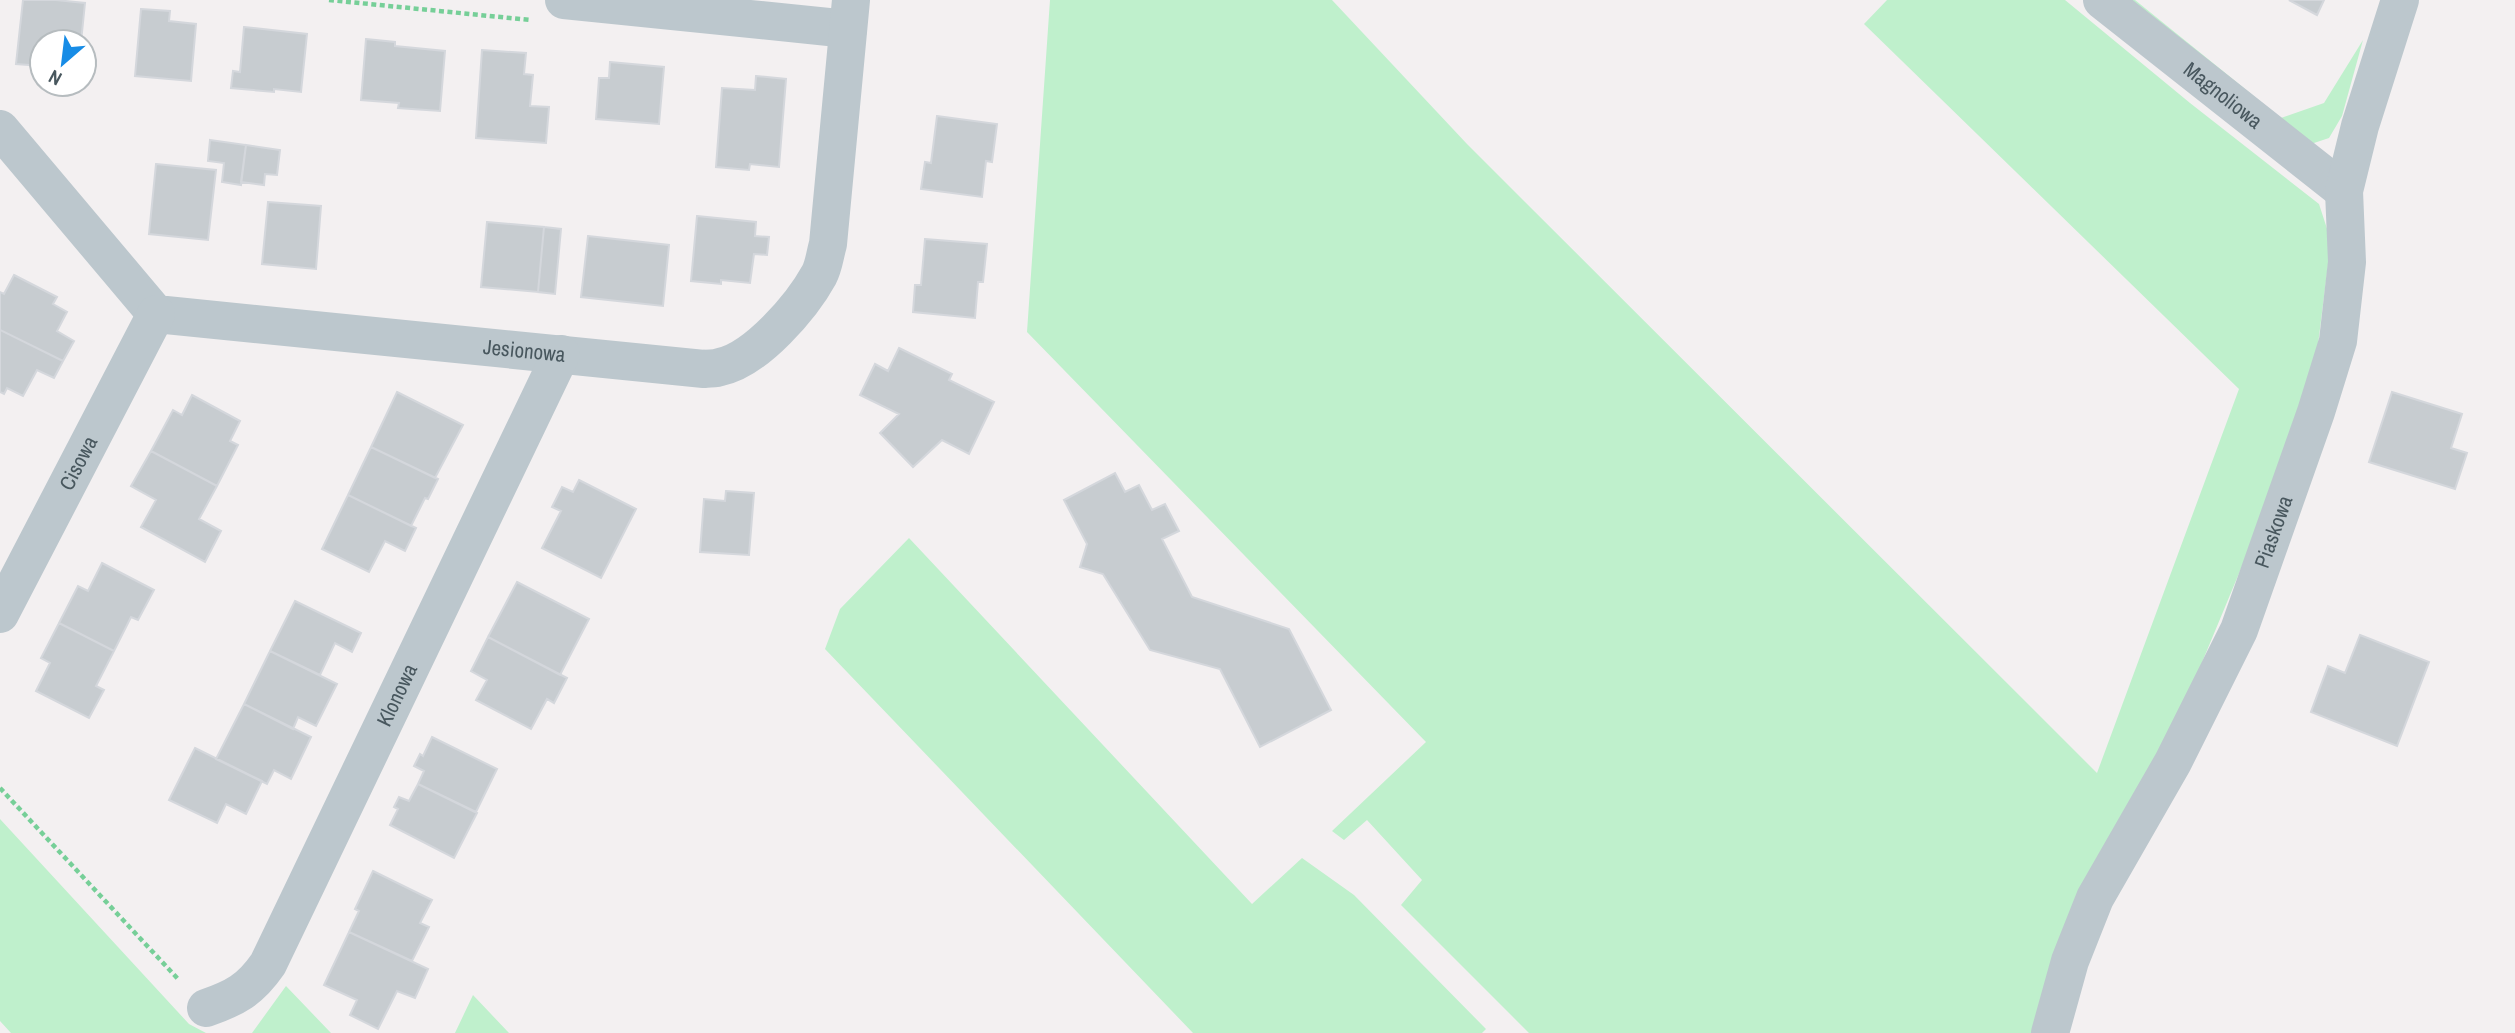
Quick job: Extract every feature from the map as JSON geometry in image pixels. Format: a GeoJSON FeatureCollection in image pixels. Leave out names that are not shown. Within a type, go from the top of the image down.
{"type":"FeatureCollection","features":[{"type":"Feature","properties":{"kind":"street"},"geometry":{"type":"LineString","coordinates":[[564,0],[849,15]]}},
{"type":"Feature","properties":{"kind":"street","name":"Magnoliowa"},"geometry":{"type":"LineString","coordinates":[[2102,0],[2344,191]]}},
{"type":"Feature","properties":{"kind":"street","name":"Piaskowa"},"geometry":{"type":"LineString","coordinates":[[2050,1033],[2070,961],[2095,898],[2173,762],[2239,630],[2316,412],[2338,341],[2347,262],[2344,191],[2360,126],[2400,0]]}},
{"type":"Feature","properties":{"kind":"street","name":"Jesionowa"},"geometry":{"type":"LineString","coordinates":[[156,314],[704,369],[721,367],[738,360],[757,347],[803,299],[820,273],[828,244],[849,15]]}},
{"type":"Feature","properties":{"kind":"street"},"geometry":{"type":"LineString","coordinates":[[0,129],[156,314]]}},
{"type":"Feature","properties":{"kind":"street","name":"Cisowa"},"geometry":{"type":"LineString","coordinates":[[0,614],[156,314]]}},
{"type":"Feature","properties":{"kind":"street","name":"Klonowa"},"geometry":{"type":"LineString","coordinates":[[206,1008],[232,999],[255,982],[268,964],[561,354]]}},
{"type":"Feature","properties":{"kind":"path"},"geometry":{"type":"LineString","coordinates":[[0,788],[206,1008]]}},
{"type":"Feature","properties":{"kind":"green space"},"geometry":{"type":"Polygon","coordinates":[[[1050,0],[1332,0],[1467,144],[2097,773],[2239,389],[1864,24],[1887,0],[2065,0],[2319,204],[2331,241],[2311,400],[2171,737],[2040,1033],[1529,1033],[1401,905],[1422,880],[1367,820],[1344,840],[1332,831],[1426,742],[1027,332],[1050,0]]]}},
{"type":"Feature","properties":{"kind":"green space"},"geometry":{"type":"Polygon","coordinates":[[[2115,0],[2135,0],[2281,118],[2324,103],[2363,40],[2342,116],[2329,138],[2305,146],[2115,0]]]}},
{"type":"Feature","properties":{"kind":"green space"},"geometry":{"type":"Polygon","coordinates":[[[909,538],[1252,904],[1302,858],[1354,895],[1486,1029],[1482,1033],[1193,1033],[825,649],[840,609],[909,538]]]}},
{"type":"Feature","properties":{"kind":"green space"},"geometry":{"type":"Polygon","coordinates":[[[0,819],[189,1024],[206,1033],[11,1033],[0,1021],[0,819]]]}},
{"type":"Feature","properties":{"kind":"green space"},"geometry":{"type":"Polygon","coordinates":[[[286,986],[331,1033],[252,1033],[286,986]]]}},
{"type":"Feature","properties":{"kind":"green space"},"geometry":{"type":"Polygon","coordinates":[[[473,995],[509,1033],[455,1033],[473,995]]]}},
{"type":"Feature","properties":{"kind":"building"},"geometry":{"type":"Polygon","coordinates":[[[23,0],[85,3],[82,28],[28,28],[28,65],[16,64],[23,0]]]}},
{"type":"Feature","properties":{"kind":"building"},"geometry":{"type":"Polygon","coordinates":[[[2289,0],[2324,0],[2317,15],[2289,0]]]}},
{"type":"Feature","properties":{"kind":"building"},"geometry":{"type":"Polygon","coordinates":[[[141,9],[170,11],[169,21],[196,24],[191,81],[135,76],[141,9]]]}},
{"type":"Feature","properties":{"kind":"building"},"geometry":{"type":"Polygon","coordinates":[[[244,27],[307,34],[301,92],[231,88],[233,71],[240,72],[244,27]]]}},
{"type":"Feature","properties":{"kind":"building"},"geometry":{"type":"Polygon","coordinates":[[[366,39],[395,42],[395,46],[445,51],[440,111],[398,108],[399,103],[361,100],[366,39]]]}},
{"type":"Feature","properties":{"kind":"building"},"geometry":{"type":"Polygon","coordinates":[[[482,50],[526,53],[524,74],[533,75],[530,106],[549,107],[546,143],[476,138],[482,50]]]}},
{"type":"Feature","properties":{"kind":"building"},"geometry":{"type":"Polygon","coordinates":[[[610,62],[664,67],[659,124],[596,119],[599,78],[609,78],[610,62]]]}},
{"type":"Feature","properties":{"kind":"building"},"geometry":{"type":"Polygon","coordinates":[[[756,76],[786,79],[779,167],[750,164],[749,170],[716,167],[722,88],[755,90],[756,76]]]}},
{"type":"Feature","properties":{"kind":"building"},"geometry":{"type":"Polygon","coordinates":[[[937,116],[997,124],[992,162],[986,161],[982,197],[921,189],[925,162],[931,163],[937,116]]]}},
{"type":"Feature","properties":{"kind":"building"},"geometry":{"type":"Polygon","coordinates":[[[210,140],[246,145],[241,185],[222,182],[224,163],[208,161],[210,140]]]}},
{"type":"Feature","properties":{"kind":"building"},"geometry":{"type":"Polygon","coordinates":[[[246,145],[280,150],[277,175],[265,174],[264,185],[241,182],[246,145]]]}},
{"type":"Feature","properties":{"kind":"building"},"geometry":{"type":"Polygon","coordinates":[[[156,164],[216,170],[208,240],[149,234],[156,164]]]}},
{"type":"Feature","properties":{"kind":"building"},"geometry":{"type":"Polygon","coordinates":[[[268,202],[321,206],[316,269],[262,264],[268,202]]]}},
{"type":"Feature","properties":{"kind":"building"},"geometry":{"type":"Polygon","coordinates":[[[697,216],[756,222],[755,236],[769,237],[767,255],[754,254],[750,283],[691,281],[697,216]]]}},
{"type":"Feature","properties":{"kind":"building"},"geometry":{"type":"Polygon","coordinates":[[[487,222],[544,227],[538,292],[481,287],[487,222]]]}},
{"type":"Feature","properties":{"kind":"building"},"geometry":{"type":"Polygon","coordinates":[[[544,227],[561,229],[555,294],[538,292],[544,227]]]}},
{"type":"Feature","properties":{"kind":"building"},"geometry":{"type":"Polygon","coordinates":[[[588,236],[669,245],[663,306],[581,297],[588,236]]]}},
{"type":"Feature","properties":{"kind":"building"},"geometry":{"type":"Polygon","coordinates":[[[925,239],[987,244],[983,282],[978,282],[975,318],[913,312],[915,285],[921,285],[925,239]]]}},
{"type":"Feature","properties":{"kind":"building"},"geometry":{"type":"Polygon","coordinates":[[[14,275],[57,297],[53,304],[67,312],[57,331],[74,341],[63,361],[0,330],[0,292],[4,294],[14,275]]]}},
{"type":"Feature","properties":{"kind":"building"},"geometry":{"type":"Polygon","coordinates":[[[0,330],[63,361],[54,378],[37,370],[23,396],[7,388],[4,394],[0,392],[0,330]]]}},
{"type":"Feature","properties":{"kind":"building"},"geometry":{"type":"Polygon","coordinates":[[[899,348],[952,374],[949,380],[994,402],[969,454],[942,440],[913,467],[880,433],[899,414],[860,395],[875,364],[888,371],[899,348]]]}},
{"type":"Feature","properties":{"kind":"building"},"geometry":{"type":"Polygon","coordinates":[[[397,392],[463,425],[435,478],[371,447],[397,392]]]}},
{"type":"Feature","properties":{"kind":"building"},"geometry":{"type":"Polygon","coordinates":[[[2392,392],[2462,414],[2451,448],[2467,453],[2455,489],[2369,462],[2392,392]]]}},
{"type":"Feature","properties":{"kind":"building"},"geometry":{"type":"Polygon","coordinates":[[[192,395],[240,421],[230,441],[238,445],[217,486],[151,451],[173,410],[182,415],[192,395]]]}},
{"type":"Feature","properties":{"kind":"building"},"geometry":{"type":"Polygon","coordinates":[[[371,447],[438,479],[411,526],[348,495],[371,447]]]}},
{"type":"Feature","properties":{"kind":"building"},"geometry":{"type":"Polygon","coordinates":[[[151,451],[217,486],[199,519],[221,531],[205,562],[141,527],[156,500],[131,486],[151,451]]]}},
{"type":"Feature","properties":{"kind":"building"},"geometry":{"type":"Polygon","coordinates":[[[1115,473],[1125,492],[1139,485],[1152,510],[1165,504],[1179,531],[1162,539],[1192,597],[1289,629],[1331,710],[1260,747],[1220,669],[1150,650],[1103,574],[1080,567],[1087,544],[1064,500],[1115,473]]]}},
{"type":"Feature","properties":{"kind":"building"},"geometry":{"type":"Polygon","coordinates":[[[579,480],[636,509],[601,578],[542,548],[561,511],[552,507],[562,487],[573,492],[579,480]]]}},
{"type":"Feature","properties":{"kind":"building"},"geometry":{"type":"Polygon","coordinates":[[[726,491],[754,493],[749,555],[700,552],[704,499],[725,501],[726,491]]]}},
{"type":"Feature","properties":{"kind":"building"},"geometry":{"type":"Polygon","coordinates":[[[348,495],[416,528],[405,551],[385,541],[369,572],[322,549],[348,495]]]}},
{"type":"Feature","properties":{"kind":"building"},"geometry":{"type":"Polygon","coordinates":[[[102,563],[154,590],[138,620],[131,617],[114,651],[59,623],[78,586],[88,591],[102,563]]]}},
{"type":"Feature","properties":{"kind":"building"},"geometry":{"type":"Polygon","coordinates":[[[517,582],[589,619],[560,675],[488,637],[517,582]]]}},
{"type":"Feature","properties":{"kind":"building"},"geometry":{"type":"Polygon","coordinates":[[[295,601],[361,633],[352,652],[335,643],[320,675],[270,651],[295,601]]]}},
{"type":"Feature","properties":{"kind":"building"},"geometry":{"type":"Polygon","coordinates":[[[59,623],[114,651],[96,686],[104,690],[89,718],[36,691],[50,663],[41,658],[59,623]]]}},
{"type":"Feature","properties":{"kind":"building"},"geometry":{"type":"Polygon","coordinates":[[[2360,635],[2429,662],[2397,746],[2311,712],[2328,666],[2345,673],[2360,635]]]}},
{"type":"Feature","properties":{"kind":"building"},"geometry":{"type":"Polygon","coordinates":[[[488,637],[567,678],[554,703],[547,699],[531,729],[476,700],[487,680],[471,671],[488,637]]]}},
{"type":"Feature","properties":{"kind":"building"},"geometry":{"type":"Polygon","coordinates":[[[270,651],[337,684],[316,726],[298,717],[293,729],[244,704],[270,651]]]}},
{"type":"Feature","properties":{"kind":"building"},"geometry":{"type":"Polygon","coordinates":[[[244,704],[311,737],[291,779],[274,770],[267,784],[216,759],[244,704]]]}},
{"type":"Feature","properties":{"kind":"building"},"geometry":{"type":"Polygon","coordinates":[[[432,737],[497,769],[476,812],[418,784],[424,771],[414,766],[420,754],[423,756],[432,737]]]}},
{"type":"Feature","properties":{"kind":"building"},"geometry":{"type":"Polygon","coordinates":[[[195,748],[262,781],[246,814],[226,804],[217,823],[169,800],[195,748]]]}},
{"type":"Feature","properties":{"kind":"building"},"geometry":{"type":"Polygon","coordinates":[[[418,784],[477,813],[454,858],[390,825],[398,809],[394,807],[399,797],[409,801],[418,784]]]}},
{"type":"Feature","properties":{"kind":"building"},"geometry":{"type":"Polygon","coordinates":[[[373,871],[432,900],[420,923],[429,927],[412,961],[349,932],[359,911],[355,909],[373,871]]]}},
{"type":"Feature","properties":{"kind":"building"},"geometry":{"type":"Polygon","coordinates":[[[349,932],[428,969],[415,998],[397,991],[378,1029],[350,1015],[357,1000],[324,985],[349,932]]]}}]}
